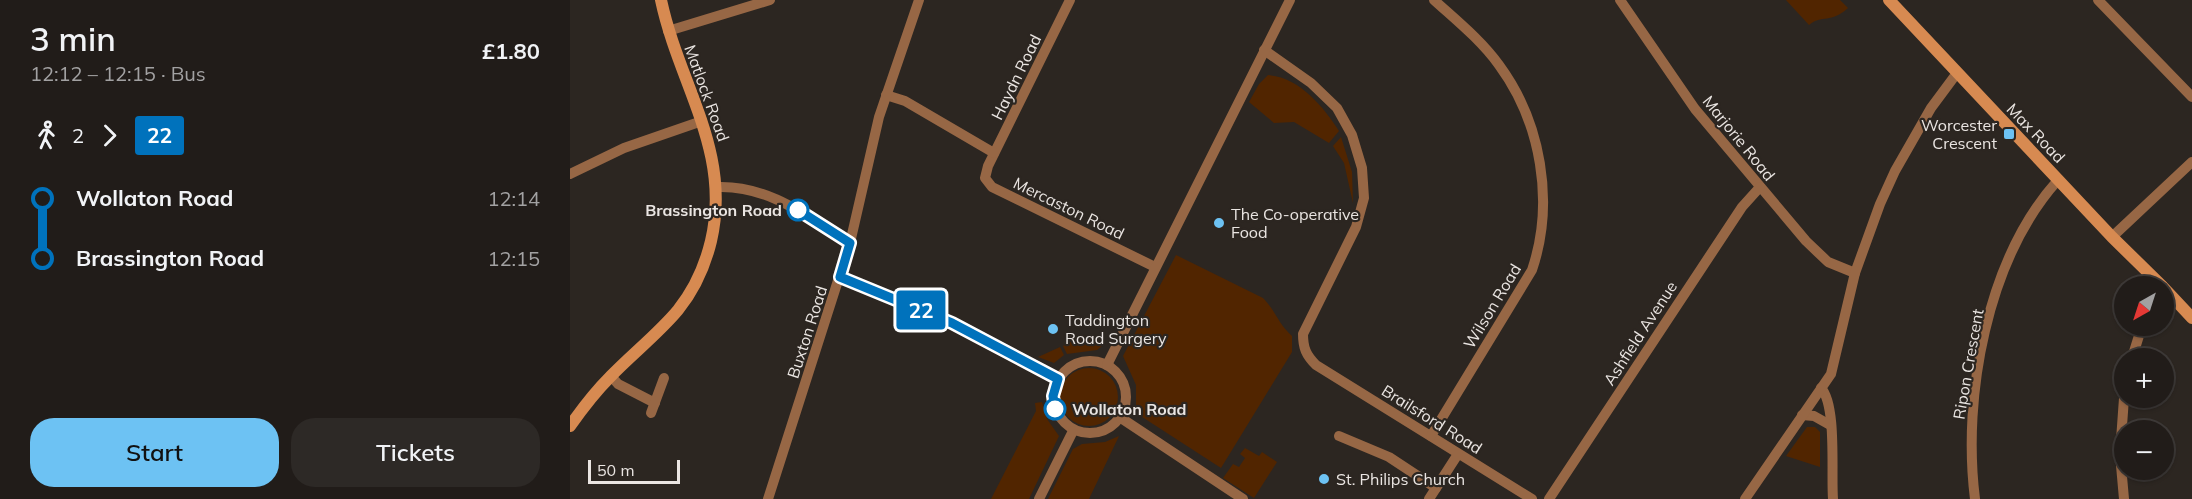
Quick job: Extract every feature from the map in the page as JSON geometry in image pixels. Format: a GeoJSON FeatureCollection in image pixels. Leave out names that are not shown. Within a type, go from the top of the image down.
{"type":"FeatureCollection","features":[{"type":"Feature","properties":{"kind":"street","name":"Matlock Road"},"geometry":{"type":"LineString","coordinates":[[570,426],[611,376],[677,312],[692,289],[708,254],[717,209],[714,158],[668,31],[661,0]]}},
{"type":"Feature","properties":{"kind":"street"},"geometry":{"type":"LineString","coordinates":[[668,31],[770,0]]}},
{"type":"Feature","properties":{"kind":"street","name":"Buxton Road"},"geometry":{"type":"LineString","coordinates":[[768,499],[850,243],[872,140],[920,0]]}},
{"type":"Feature","properties":{"kind":"street","name":"Haydn Road"},"geometry":{"type":"LineString","coordinates":[[988,166],[1070,0]]}},
{"type":"Feature","properties":{"kind":"street"},"geometry":{"type":"LineString","coordinates":[[1107,365],[1290,0]]}},
{"type":"Feature","properties":{"kind":"street","name":"Wilson Road"},"geometry":{"type":"LineString","coordinates":[[1431,436],[1532,270],[1540,247],[1544,209],[1541,174],[1534,140],[1512,84],[1497,62],[1434,0]]}},
{"type":"Feature","properties":{"kind":"street","name":"Marjorie Road"},"geometry":{"type":"LineString","coordinates":[[1620,0],[1695,109],[1760,187],[1824,260],[1855,273]]}},
{"type":"Feature","properties":{"kind":"street","name":"Max Road"},"geometry":{"type":"LineString","coordinates":[[1888,0],[2112,237],[2152,276]]}},
{"type":"Feature","properties":{"kind":"street"},"geometry":{"type":"LineString","coordinates":[[2098,0],[2192,97]]}},
{"type":"Feature","properties":{"kind":"street","name":"Brailsford Road"},"geometry":{"type":"LineString","coordinates":[[1263,50],[1311,83],[1337,108],[1352,135],[1362,168],[1364,198],[1356,227],[1303,334],[1303,346],[1307,356],[1316,365],[1532,499]]}},
{"type":"Feature","properties":{"kind":"street"},"geometry":{"type":"LineString","coordinates":[[1745,499],[1833,368],[1855,273],[1873,222],[1895,171],[1931,108],[1957,73]]}},
{"type":"Feature","properties":{"kind":"street"},"geometry":{"type":"LineString","coordinates":[[886,95],[905,101],[994,153]]}},
{"type":"Feature","properties":{"kind":"street"},"geometry":{"type":"LineString","coordinates":[[570,174],[624,148],[702,121]]}},
{"type":"Feature","properties":{"kind":"street"},"geometry":{"type":"LineString","coordinates":[[2112,237],[2192,162]]}},
{"type":"Feature","properties":{"kind":"street","name":"Mercaston Road"},"geometry":{"type":"LineString","coordinates":[[988,166],[985,178],[988,185],[1155,267]]}},
{"type":"Feature","properties":{"kind":"street","name":"Ripon Crescent"},"geometry":{"type":"LineString","coordinates":[[1975,499],[1971,429],[1976,383],[1987,326],[2006,263],[2038,204],[2058,180]]}},
{"type":"Feature","properties":{"kind":"street"},"geometry":{"type":"LineString","coordinates":[[717,187],[732,186],[774,197],[850,243]]}},
{"type":"Feature","properties":{"kind":"street","name":"Ashfield Avenue"},"geometry":{"type":"LineString","coordinates":[[1549,499],[1742,207],[1760,187]]}},
{"type":"Feature","properties":{"kind":"street"},"geometry":{"type":"LineString","coordinates":[[840,277],[952,323],[1058,379]]}},
{"type":"Feature","properties":{"kind":"street","name":"Max Road"},"geometry":{"type":"LineString","coordinates":[[2174,299],[2192,318]]}},
{"type":"Feature","properties":{"kind":"street"},"geometry":{"type":"LineString","coordinates":[[1093,361],[1107,365],[1124,387],[1126,403],[1121,418],[1109,428],[1098,433],[1073,431],[1063,422],[1055,409],[1053,396],[1058,379],[1067,369],[1079,362],[1093,361]]}},
{"type":"Feature","properties":{"kind":"street"},"geometry":{"type":"LineString","coordinates":[[611,376],[618,384],[653,408],[664,378]]}},
{"type":"Feature","properties":{"kind":"street"},"geometry":{"type":"LineString","coordinates":[[1821,388],[1828,401],[1833,499]]}},
{"type":"Feature","properties":{"kind":"street"},"geometry":{"type":"LineString","coordinates":[[2123,408],[2120,454],[2124,499]]}},
{"type":"Feature","properties":{"kind":"street"},"geometry":{"type":"LineString","coordinates":[[1802,415],[1814,416],[1830,425]]}},
{"type":"Feature","properties":{"kind":"street"},"geometry":{"type":"LineString","coordinates":[[1121,418],[1244,499]]}},
{"type":"Feature","properties":{"kind":"street"},"geometry":{"type":"LineString","coordinates":[[1039,499],[1073,431]]}},
{"type":"Feature","properties":{"kind":"street"},"geometry":{"type":"LineString","coordinates":[[1340,436],[1389,457],[1436,488]]}},
{"type":"Feature","properties":{"kind":"street"},"geometry":{"type":"LineString","coordinates":[[1429,499],[1458,454]]}},
{"type":"Feature","properties":{"kind":"shaded area"},"geometry":{"type":"Polygon","coordinates":[[[1786,0],[1840,0],[1848,8],[1837,16],[1818,20],[1809,25],[1786,0]]]}},
{"type":"Feature","properties":{"kind":"shaded area"},"geometry":{"type":"Polygon","coordinates":[[[1268,75],[1290,81],[1318,103],[1339,131],[1329,143],[1294,122],[1274,123],[1249,102],[1259,84],[1268,75]]]}},
{"type":"Feature","properties":{"kind":"shaded area"},"geometry":{"type":"Polygon","coordinates":[[[1341,137],[1352,172],[1353,203],[1344,163],[1333,146],[1341,137]]]}},
{"type":"Feature","properties":{"kind":"shaded area"},"geometry":{"type":"Polygon","coordinates":[[[1176,255],[1263,298],[1292,336],[1292,352],[1221,468],[1136,413],[1136,385],[1123,356],[1176,255]]]}},
{"type":"Feature","properties":{"kind":"shaded area"},"geometry":{"type":"Polygon","coordinates":[[[1084,335],[1103,345],[1097,350],[1067,354],[1063,346],[1084,335]]]}},
{"type":"Feature","properties":{"kind":"shaded area"},"geometry":{"type":"Polygon","coordinates":[[[1060,347],[1064,355],[1054,363],[1038,357],[1060,347]]]}},
{"type":"Feature","properties":{"kind":"shaded area"},"geometry":{"type":"Polygon","coordinates":[[[1089,368],[1100,370],[1113,381],[1118,397],[1116,408],[1105,421],[1089,426],[1078,424],[1065,413],[1060,397],[1062,386],[1073,373],[1089,368]]]}},
{"type":"Feature","properties":{"kind":"shaded area"},"geometry":{"type":"Polygon","coordinates":[[[1042,402],[1047,419],[1059,436],[1029,499],[991,499],[1036,411],[1035,403],[1042,402]]]}},
{"type":"Feature","properties":{"kind":"shaded area"},"geometry":{"type":"Polygon","coordinates":[[[1807,427],[1815,427],[1820,432],[1820,467],[1786,456],[1807,427]]]}},
{"type":"Feature","properties":{"kind":"shaded area"},"geometry":{"type":"Polygon","coordinates":[[[1119,436],[1089,499],[1048,499],[1073,449],[1082,444],[1105,442],[1119,436]]]}},
{"type":"Feature","properties":{"kind":"shaded area"},"geometry":{"type":"Polygon","coordinates":[[[1245,448],[1259,456],[1262,452],[1277,462],[1254,498],[1223,478],[1233,464],[1239,467],[1245,458],[1240,454],[1245,448]]]}},
{"type":"Feature","properties":{"kind":"bus line","name":"22"},"geometry":{"type":"LineString","coordinates":[[798,210],[850,243],[840,277],[952,323],[1058,379],[1053,396],[1055,409]]}},
{"type":"Feature","properties":{"kind":"place","name":"Worcester Crescent"},"geometry":{"type":"Point","coordinates":[2009,134]}},
{"type":"Feature","properties":{"kind":"place","name":"Brassington Road"},"geometry":{"type":"Point","coordinates":[798,210]}},
{"type":"Feature","properties":{"kind":"place","name":"The Co-operative Food"},"geometry":{"type":"Point","coordinates":[1219,223]}},
{"type":"Feature","properties":{"kind":"place","name":"Taddington Road Surgery"},"geometry":{"type":"Point","coordinates":[1053,329]}},
{"type":"Feature","properties":{"kind":"place","name":"Wollaton Road"},"geometry":{"type":"Point","coordinates":[1055,409]}},
{"type":"Feature","properties":{"kind":"place","name":"St. Philips Church"},"geometry":{"type":"Point","coordinates":[1324,479]}}]}
